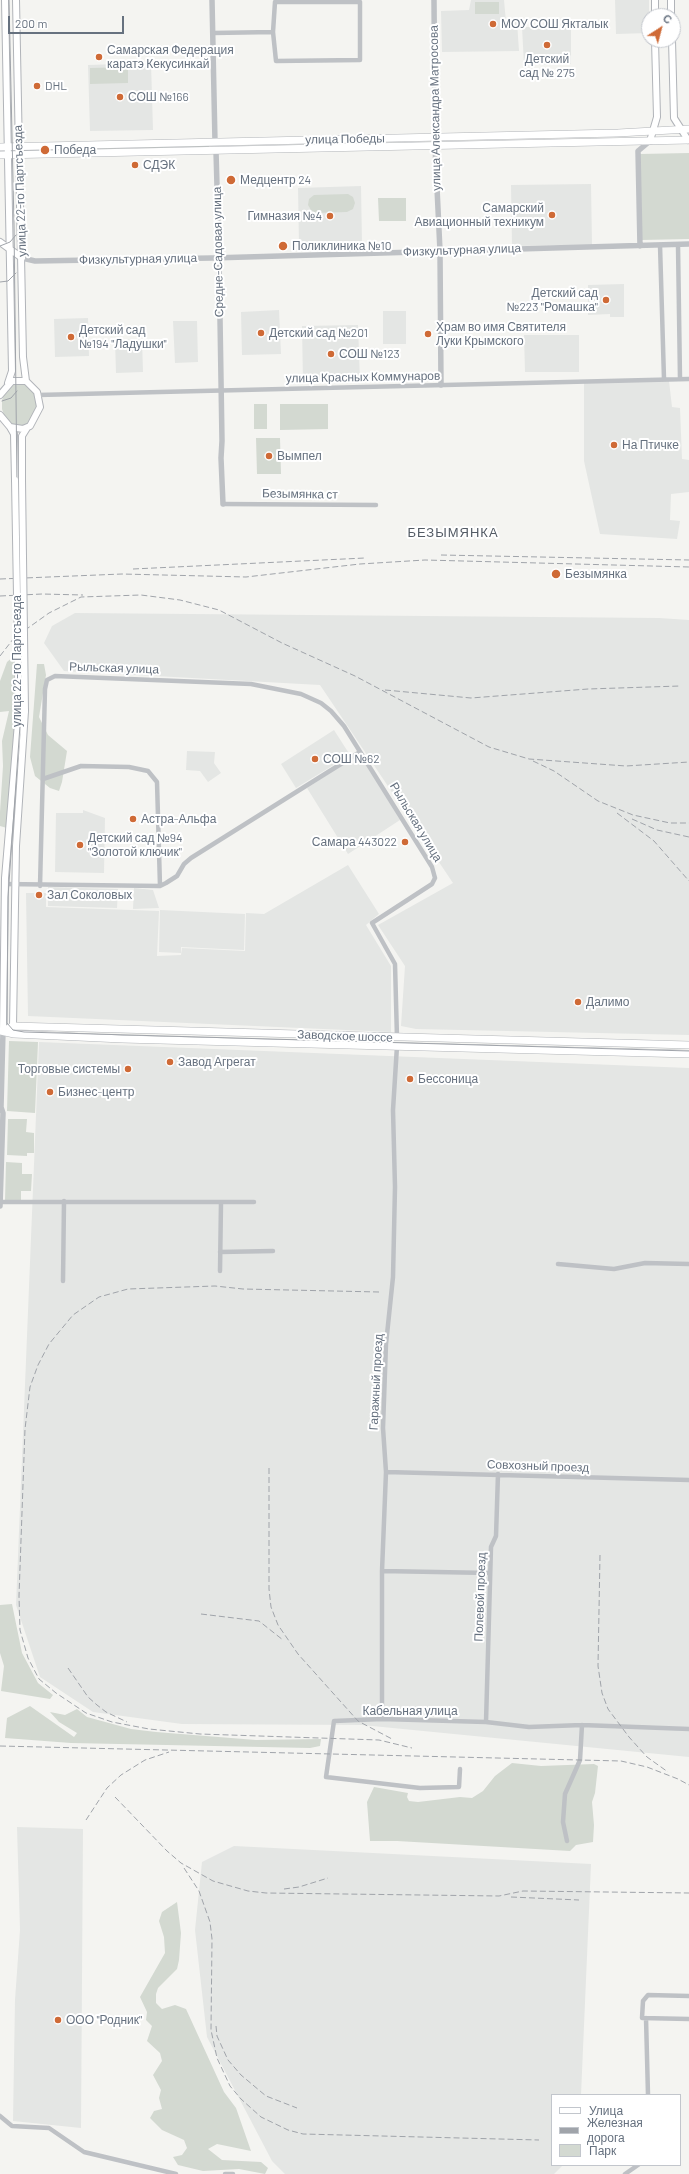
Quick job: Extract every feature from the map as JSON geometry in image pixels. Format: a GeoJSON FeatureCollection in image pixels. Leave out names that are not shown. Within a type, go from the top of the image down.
{"type":"FeatureCollection","features":[{"type":"Feature","properties":{"kind":"main road","name":"улица 22-го Партсъезда"},"geometry":{"type":"LineString","coordinates":[[5,0],[12,371],[8,383]]}},
{"type":"Feature","properties":{"kind":"main road","name":"улица 22-го Партсъезда"},"geometry":{"type":"LineString","coordinates":[[16,0],[23,357],[26,381]]}},
{"type":"Feature","properties":{"kind":"main road"},"geometry":{"type":"LineString","coordinates":[[650,141],[657,117],[655,48]]}},
{"type":"Feature","properties":{"kind":"main road"},"geometry":{"type":"LineString","coordinates":[[672,48],[674,118],[686,129],[689,141]]}},
{"type":"Feature","properties":{"kind":"main road","name":"улица Победы"},"geometry":{"type":"LineString","coordinates":[[0,147],[653,132],[686,129]]}},
{"type":"Feature","properties":{"kind":"main road"},"geometry":{"type":"LineString","coordinates":[[556,134],[561,138],[556,144]]}},
{"type":"Feature","properties":{"kind":"main road"},"geometry":{"type":"LineString","coordinates":[[573,134],[569,138],[573,143]]}},
{"type":"Feature","properties":{"kind":"main road","name":"улица Александра Матросова"},"geometry":{"type":"LineString","coordinates":[[435,137],[435,146]]}},
{"type":"Feature","properties":{"kind":"main road","name":"улица Победы"},"geometry":{"type":"LineString","coordinates":[[0,155],[689,141]]}},
{"type":"Feature","properties":{"kind":"main road","name":"Средне-Садовая улица"},"geometry":{"type":"LineString","coordinates":[[215,142],[216,151]]}},
{"type":"Feature","properties":{"kind":"main road"},"geometry":{"type":"LineString","coordinates":[[43,145],[38,150],[44,155]]}},
{"type":"Feature","properties":{"kind":"main road"},"geometry":{"type":"LineString","coordinates":[[0,242],[22,258]]}},
{"type":"Feature","properties":{"kind":"main road"},"geometry":{"type":"LineString","coordinates":[[0,415],[10,427],[19,430],[27,428],[38,414],[40,407],[38,395],[33,386],[26,381],[16,380],[8,383],[1,393]]}},
{"type":"Feature","properties":{"kind":"main road","name":"улица 22-го Партсъезда"},"geometry":{"type":"LineString","coordinates":[[10,427],[14,434],[18,480],[22,711],[16,846],[13,1026]]}},
{"type":"Feature","properties":{"kind":"main road","name":"улица 22-го Партсъезда"},"geometry":{"type":"LineString","coordinates":[[18,480],[22,436],[27,428]]}},
{"type":"Feature","properties":{"kind":"main road","name":"улица 22-го Партсъезда"},"geometry":{"type":"LineString","coordinates":[[1,1031],[5,884],[22,711]]}},
{"type":"Feature","properties":{"kind":"main road","name":"Заводское шоссе"},"geometry":{"type":"LineString","coordinates":[[1,1031],[13,1026],[199,1032],[689,1054]]}},
{"type":"Feature","properties":{"kind":"main road","name":"Заводское шоссе"},"geometry":{"type":"LineString","coordinates":[[1,1031],[14,1034],[199,1040],[689,1045]]}},
{"type":"Feature","properties":{"kind":"main road"},"geometry":{"type":"LineString","coordinates":[[199,1032],[199,1040]]}},
{"type":"Feature","properties":{"kind":"street","name":"Средне-Садовая улица"},"geometry":{"type":"LineString","coordinates":[[212,0],[215,142]]}},
{"type":"Feature","properties":{"kind":"street","name":"улица Александра Матросова"},"geometry":{"type":"LineString","coordinates":[[434,0],[435,137]]}},
{"type":"Feature","properties":{"kind":"street"},"geometry":{"type":"LineString","coordinates":[[274,2],[360,2],[360,60],[276,61],[273,32],[274,2]]}},
{"type":"Feature","properties":{"kind":"street"},"geometry":{"type":"LineString","coordinates":[[213,33],[273,32]]}},
{"type":"Feature","properties":{"kind":"street"},"geometry":{"type":"LineString","coordinates":[[640,246],[638,151],[650,141]]}},
{"type":"Feature","properties":{"kind":"street","name":"улица Александра Матросова"},"geometry":{"type":"LineString","coordinates":[[435,146],[440,251],[441,385]]}},
{"type":"Feature","properties":{"kind":"street","name":"Средне-Садовая улица"},"geometry":{"type":"LineString","coordinates":[[216,151],[223,504]]}},
{"type":"Feature","properties":{"kind":"street","name":"Физкультурная улица"},"geometry":{"type":"LineString","coordinates":[[22,258],[35,261],[689,244]]}},
{"type":"Feature","properties":{"kind":"street"},"geometry":{"type":"LineString","coordinates":[[660,245],[664,379]]}},
{"type":"Feature","properties":{"kind":"street"},"geometry":{"type":"LineString","coordinates":[[678,245],[680,379]]}},
{"type":"Feature","properties":{"kind":"street","name":"улица Красных Коммунаров"},"geometry":{"type":"LineString","coordinates":[[38,395],[689,379]]}},
{"type":"Feature","properties":{"kind":"street","name":"Безымянка ст"},"geometry":{"type":"LineString","coordinates":[[223,504],[376,505]]}},
{"type":"Feature","properties":{"kind":"street","name":"Рыльская улица"},"geometry":{"type":"LineString","coordinates":[[40,886],[45,689],[47,680],[55,676],[252,684],[301,694],[321,703],[331,711],[344,726],[432,867],[435,878],[432,884]]}},
{"type":"Feature","properties":{"kind":"street"},"geometry":{"type":"LineString","coordinates":[[5,884],[40,886],[160,886],[177,876],[184,864],[191,858],[360,752]]}},
{"type":"Feature","properties":{"kind":"street"},"geometry":{"type":"LineString","coordinates":[[43,779],[81,766],[129,767],[148,771],[157,782],[160,886]]}},
{"type":"Feature","properties":{"kind":"street","name":"Гаражный проезд"},"geometry":{"type":"LineString","coordinates":[[382,1719],[382,1571],[386,1472],[383,1428],[386,1344],[393,1277],[395,1187],[393,1110],[397,1042],[395,964],[372,923],[432,884]]}},
{"type":"Feature","properties":{"kind":"street","name":"улица 22-го Партсъезда"},"geometry":{"type":"LineString","coordinates":[[0,1206],[3,1113],[1,1107],[1,1031]]}},
{"type":"Feature","properties":{"kind":"street"},"geometry":{"type":"LineString","coordinates":[[63,1281],[64,1201]]}},
{"type":"Feature","properties":{"kind":"street"},"geometry":{"type":"LineString","coordinates":[[0,1202],[254,1202]]}},
{"type":"Feature","properties":{"kind":"street"},"geometry":{"type":"LineString","coordinates":[[220,1271],[221,1202]]}},
{"type":"Feature","properties":{"kind":"street"},"geometry":{"type":"LineString","coordinates":[[220,1252],[273,1251]]}},
{"type":"Feature","properties":{"kind":"street"},"geometry":{"type":"LineString","coordinates":[[558,1264],[614,1269],[644,1263],[689,1264]]}},
{"type":"Feature","properties":{"kind":"street","name":"Совхозный проезд"},"geometry":{"type":"LineString","coordinates":[[386,1472],[689,1480]]}},
{"type":"Feature","properties":{"kind":"street","name":"Полевой проезд"},"geometry":{"type":"LineString","coordinates":[[486,1722],[490,1548],[496,1536],[498,1474]]}},
{"type":"Feature","properties":{"kind":"street"},"geometry":{"type":"LineString","coordinates":[[382,1571],[490,1573]]}},
{"type":"Feature","properties":{"kind":"street","name":"Кабельная улица"},"geometry":{"type":"LineString","coordinates":[[460,1769],[459,1787],[420,1788],[326,1777],[334,1721],[382,1719],[486,1722],[529,1727],[582,1725],[689,1729]]}},
{"type":"Feature","properties":{"kind":"street"},"geometry":{"type":"LineString","coordinates":[[567,1841],[563,1822],[565,1794],[580,1760],[582,1725]]}},
{"type":"Feature","properties":{"kind":"street"},"geometry":{"type":"LineString","coordinates":[[689,1996],[648,1995],[643,2001],[642,2018],[689,2019]]}},
{"type":"Feature","properties":{"kind":"street"},"geometry":{"type":"LineString","coordinates":[[646,2018],[648,2094]]}},
{"type":"Feature","properties":{"kind":"street"},"geometry":{"type":"LineString","coordinates":[[0,2116],[12,2126],[49,2128],[84,2152],[176,2174]]}},
{"type":"Feature","properties":{"kind":"street"},"geometry":{"type":"LineString","coordinates":[[625,2174],[637,2166]]}},
{"type":"Feature","properties":{"kind":"street"},"geometry":{"type":"LineString","coordinates":[[225,2174],[233,2174]]}},
{"type":"Feature","properties":{"kind":"shaded area","name":"МОУ СОШ Якталык"},"geometry":{"type":"Polygon","coordinates":[[[471,0],[504,0],[506,22],[517,22],[519,51],[442,52],[441,11],[469,10],[471,0]]]}},
{"type":"Feature","properties":{"kind":"shaded area"},"geometry":{"type":"Polygon","coordinates":[[[615,0],[649,0],[649,8],[641,8],[641,33],[616,34],[615,0]]]}},
{"type":"Feature","properties":{"kind":"shaded area","name":"Детский сад № 275"},"geometry":{"type":"Polygon","coordinates":[[[522,27],[571,27],[571,64],[524,65],[522,27]]]}},
{"type":"Feature","properties":{"kind":"shaded area","name":"СОШ №166"},"geometry":{"type":"Polygon","coordinates":[[[151,63],[153,130],[90,131],[88,65],[151,63]]]}},
{"type":"Feature","properties":{"kind":"shaded area","name":"Самарский Авиационный техникум"},"geometry":{"type":"Polygon","coordinates":[[[591,184],[592,245],[512,246],[511,185],[591,184]]]}},
{"type":"Feature","properties":{"kind":"shaded area","name":"Гимназия №4"},"geometry":{"type":"Polygon","coordinates":[[[361,186],[362,244],[299,245],[298,188],[361,186]]]}},
{"type":"Feature","properties":{"kind":"shaded area","name":"Детский сад №223 \"Ромашка\""},"geometry":{"type":"Polygon","coordinates":[[[624,284],[624,317],[610,317],[610,314],[588,315],[588,285],[624,284]]]}},
{"type":"Feature","properties":{"kind":"shaded area","name":"Детский сад №201"},"geometry":{"type":"Polygon","coordinates":[[[279,310],[281,354],[242,355],[241,312],[279,310]]]}},
{"type":"Feature","properties":{"kind":"shaded area"},"geometry":{"type":"Polygon","coordinates":[[[383,311],[406,311],[406,344],[383,344],[383,311]]]}},
{"type":"Feature","properties":{"kind":"shaded area","name":"Детский сад №194 \"Ладушки\""},"geometry":{"type":"Polygon","coordinates":[[[88,318],[89,356],[55,357],[54,319],[88,318]]]}},
{"type":"Feature","properties":{"kind":"shaded area"},"geometry":{"type":"Polygon","coordinates":[[[173,321],[197,321],[198,362],[175,363],[173,321]]]}},
{"type":"Feature","properties":{"kind":"shaded area","name":"СОШ №123"},"geometry":{"type":"Polygon","coordinates":[[[358,325],[360,381],[303,383],[302,326],[358,325]]]}},
{"type":"Feature","properties":{"kind":"shaded area"},"geometry":{"type":"Polygon","coordinates":[[[524,335],[579,335],[579,372],[525,372],[524,335]]]}},
{"type":"Feature","properties":{"kind":"shaded area"},"geometry":{"type":"Polygon","coordinates":[[[142,339],[143,372],[116,373],[115,340],[142,339]]]}},
{"type":"Feature","properties":{"kind":"shaded area"},"geometry":{"type":"Polygon","coordinates":[[[669,381],[672,407],[680,408],[682,459],[689,460],[689,492],[671,494],[670,520],[680,521],[677,539],[600,534],[584,461],[584,383],[669,381]]]}},
{"type":"Feature","properties":{"kind":"shaded area"},"geometry":{"type":"Polygon","coordinates":[[[75,613],[659,618],[689,620],[689,1035],[416,1029],[401,1026],[405,966],[378,925],[453,883],[320,685],[64,671],[44,643],[52,626],[75,613]]]}},
{"type":"Feature","properties":{"kind":"shaded area","name":"СОШ №62"},"geometry":{"type":"Polygon","coordinates":[[[334,730],[350,755],[296,788],[281,764],[334,730]]]}},
{"type":"Feature","properties":{"kind":"shaded area"},"geometry":{"type":"Polygon","coordinates":[[[187,751],[215,752],[214,763],[221,773],[208,782],[200,771],[186,770],[187,751]]]}},
{"type":"Feature","properties":{"kind":"shaded area"},"geometry":{"type":"Polygon","coordinates":[[[356,756],[362,757],[400,820],[348,854],[307,788],[356,756]]]}},
{"type":"Feature","properties":{"kind":"shaded area","name":"Детский сад №94 \"Золотой ключик\""},"geometry":{"type":"Polygon","coordinates":[[[83,810],[105,818],[104,873],[55,872],[56,813],[83,813],[83,810]]]}},
{"type":"Feature","properties":{"kind":"shaded area"},"geometry":{"type":"Polygon","coordinates":[[[348,865],[379,914],[366,925],[391,966],[391,1032],[28,1016],[26,893],[46,893],[46,907],[159,911],[157,956],[181,955],[182,948],[245,951],[246,913],[264,914],[348,865]]]}},
{"type":"Feature","properties":{"kind":"shaded area"},"geometry":{"type":"Polygon","coordinates":[[[48,887],[118,889],[117,908],[48,906],[48,887]]]}},
{"type":"Feature","properties":{"kind":"shaded area"},"geometry":{"type":"Polygon","coordinates":[[[134,888],[153,890],[159,908],[133,909],[134,888]]]}},
{"type":"Feature","properties":{"kind":"shaded area"},"geometry":{"type":"Polygon","coordinates":[[[160,910],[245,914],[244,950],[181,947],[181,953],[159,952],[160,910]]]}},
{"type":"Feature","properties":{"kind":"shaded area"},"geometry":{"type":"Polygon","coordinates":[[[39,1042],[689,1068],[689,1757],[362,1725],[182,1724],[93,1712],[40,1677],[16,1605],[39,1042]]]}},
{"type":"Feature","properties":{"kind":"shaded area"},"geometry":{"type":"Polygon","coordinates":[[[17,1827],[83,1829],[81,2128],[13,2121],[15,2000],[20,1930],[17,1827]]]}},
{"type":"Feature","properties":{"kind":"shaded area"},"geometry":{"type":"Polygon","coordinates":[[[234,1846],[591,1864],[581,2094],[551,2094],[551,2166],[562,2166],[554,2174],[285,2174],[272,2161],[207,2037],[195,1930],[202,1862],[234,1846]]]}},
{"type":"Feature","properties":{"kind":"green space"},"geometry":{"type":"Polygon","coordinates":[[[475,2],[499,2],[499,14],[475,14],[475,2]]]}},
{"type":"Feature","properties":{"kind":"green space"},"geometry":{"type":"Polygon","coordinates":[[[128,67],[128,83],[90,84],[90,68],[128,67]]]}},
{"type":"Feature","properties":{"kind":"green space"},"geometry":{"type":"Polygon","coordinates":[[[209,145],[209,147],[42,150],[43,149],[209,145]]]}},
{"type":"Feature","properties":{"kind":"green space"},"geometry":{"type":"Polygon","coordinates":[[[689,153],[689,239],[642,240],[640,154],[689,153]]]}},
{"type":"Feature","properties":{"kind":"green space"},"geometry":{"type":"Polygon","coordinates":[[[348,194],[353,197],[355,203],[353,209],[347,212],[316,213],[311,210],[308,205],[309,199],[314,195],[348,194]]]}},
{"type":"Feature","properties":{"kind":"green space"},"geometry":{"type":"Polygon","coordinates":[[[378,198],[406,198],[406,221],[379,221],[378,198]]]}},
{"type":"Feature","properties":{"kind":"green space"},"geometry":{"type":"Polygon","coordinates":[[[15,383],[25,384],[34,393],[37,406],[30,422],[24,426],[11,424],[5,418],[2,409],[2,400],[5,392],[10,385],[15,383]]]}},
{"type":"Feature","properties":{"kind":"green space"},"geometry":{"type":"Polygon","coordinates":[[[254,404],[267,404],[267,429],[254,429],[254,404]]]}},
{"type":"Feature","properties":{"kind":"green space"},"geometry":{"type":"Polygon","coordinates":[[[280,404],[328,404],[328,429],[280,430],[280,404]]]}},
{"type":"Feature","properties":{"kind":"green space","name":"Вымпел"},"geometry":{"type":"Polygon","coordinates":[[[256,438],[280,438],[281,474],[257,474],[256,438]]]}},
{"type":"Feature","properties":{"kind":"green space"},"geometry":{"type":"Polygon","coordinates":[[[15,655],[18,706],[7,828],[0,826],[0,812],[3,766],[2,741],[9,711],[0,712],[0,681],[7,662],[15,655]]]}},
{"type":"Feature","properties":{"kind":"green space"},"geometry":{"type":"Polygon","coordinates":[[[37,664],[44,664],[46,675],[39,717],[48,735],[67,751],[59,791],[50,788],[35,776],[30,757],[37,664]]]}},
{"type":"Feature","properties":{"kind":"green space"},"geometry":{"type":"Polygon","coordinates":[[[9,1041],[38,1042],[35,1113],[7,1111],[9,1041]]]}},
{"type":"Feature","properties":{"kind":"green space"},"geometry":{"type":"Polygon","coordinates":[[[8,1119],[27,1119],[26,1132],[34,1133],[34,1153],[27,1153],[27,1156],[7,1155],[8,1119]]]}},
{"type":"Feature","properties":{"kind":"green space"},"geometry":{"type":"Polygon","coordinates":[[[6,1162],[22,1163],[22,1174],[32,1174],[31,1191],[21,1191],[21,1201],[5,1201],[6,1162]]]}},
{"type":"Feature","properties":{"kind":"green space"},"geometry":{"type":"Polygon","coordinates":[[[12,1604],[22,1653],[38,1683],[53,1695],[50,1699],[1,1691],[4,1666],[0,1653],[0,1605],[12,1604]]]}},
{"type":"Feature","properties":{"kind":"green space"},"geometry":{"type":"Polygon","coordinates":[[[30,1706],[74,1737],[77,1733],[59,1722],[50,1712],[65,1715],[77,1709],[87,1717],[131,1729],[156,1732],[256,1740],[321,1739],[320,1746],[310,1748],[71,1743],[5,1738],[7,1718],[30,1706]]]}},
{"type":"Feature","properties":{"kind":"green space"},"geometry":{"type":"Polygon","coordinates":[[[512,1763],[541,1766],[594,1764],[598,1766],[595,1793],[592,1802],[594,1825],[593,1842],[576,1845],[570,1851],[397,1841],[370,1841],[367,1802],[374,1787],[408,1793],[407,1797],[409,1801],[418,1802],[460,1797],[472,1798],[483,1791],[495,1776],[512,1763]]]}},
{"type":"Feature","properties":{"kind":"green space"},"geometry":{"type":"Polygon","coordinates":[[[177,1902],[181,1933],[179,1960],[177,1969],[158,1988],[156,2003],[162,2009],[175,2005],[186,2009],[224,2092],[236,2108],[251,2151],[217,2144],[208,2149],[222,2160],[261,2162],[268,2168],[265,2174],[239,2169],[203,2171],[178,2165],[173,2157],[182,2155],[187,2148],[184,2140],[162,2130],[150,2118],[154,2111],[162,2109],[159,2098],[161,2090],[153,2075],[162,2061],[160,2053],[147,2041],[152,2026],[146,2020],[147,2012],[140,1997],[165,1953],[164,1937],[159,1921],[162,1912],[177,1902]]]}},
{"type":"Feature","properties":{"kind":"tram line"},"geometry":{"type":"LineString","coordinates":[[9,0],[14,225],[18,570],[22,661],[21,711],[8,897],[7,1023],[13,1030],[24,1032],[689,1051]]}},
{"type":"Feature","properties":{"kind":"tram line"},"geometry":{"type":"LineString","coordinates":[[0,246],[10,242],[16,235]]}},
{"type":"Feature","properties":{"kind":"tram line"},"geometry":{"type":"LineString","coordinates":[[0,282],[8,281],[16,273]]}},
{"type":"Feature","properties":{"kind":"tram line"},"geometry":{"type":"LineString","coordinates":[[2,401],[11,398],[17,391]]}},
{"type":"Feature","properties":{"kind":"railway"},"geometry":{"type":"LineString","coordinates":[[441,555],[689,560]]}},
{"type":"Feature","properties":{"kind":"railway"},"geometry":{"type":"LineString","coordinates":[[133,569],[365,558]]}},
{"type":"Feature","properties":{"kind":"railway"},"geometry":{"type":"LineString","coordinates":[[0,579],[122,574],[246,577],[360,564],[425,560],[689,567]]}},
{"type":"Feature","properties":{"kind":"railway"},"geometry":{"type":"LineString","coordinates":[[0,596],[42,594],[83,595]]}},
{"type":"Feature","properties":{"kind":"railway"},"geometry":{"type":"LineString","coordinates":[[0,656],[14,638],[49,613],[81,597],[141,595],[180,600],[219,610],[282,643],[355,676],[489,747],[529,759],[626,766],[689,762]]}},
{"type":"Feature","properties":{"kind":"railway"},"geometry":{"type":"LineString","coordinates":[[385,690],[471,698],[588,689],[680,686]]}},
{"type":"Feature","properties":{"kind":"railway"},"geometry":{"type":"LineString","coordinates":[[533,761],[554,771],[598,801],[633,815],[670,823],[689,823]]}},
{"type":"Feature","properties":{"kind":"railway"},"geometry":{"type":"LineString","coordinates":[[617,813],[654,841],[689,881]]}},
{"type":"Feature","properties":{"kind":"railway"},"geometry":{"type":"LineString","coordinates":[[632,819],[657,830],[689,837]]}},
{"type":"Feature","properties":{"kind":"railway"},"geometry":{"type":"LineString","coordinates":[[379,1292],[243,1289],[215,1286],[128,1289],[99,1297],[73,1315],[49,1344],[38,1365],[30,1387],[25,1429],[19,1596],[20,1630],[28,1658],[39,1679],[56,1693],[86,1713],[112,1722],[149,1729],[200,1734],[379,1740],[412,1748]]}},
{"type":"Feature","properties":{"kind":"railway"},"geometry":{"type":"LineString","coordinates":[[269,1468],[269,1589],[271,1607],[278,1625],[298,1654],[358,1721],[392,1739]]}},
{"type":"Feature","properties":{"kind":"railway"},"geometry":{"type":"LineString","coordinates":[[600,1555],[598,1666],[602,1693],[608,1709],[629,1737],[647,1757],[668,1772]]}},
{"type":"Feature","properties":{"kind":"railway"},"geometry":{"type":"LineString","coordinates":[[201,1614],[259,1621],[283,1640]]}},
{"type":"Feature","properties":{"kind":"railway"},"geometry":{"type":"LineString","coordinates":[[68,1668],[88,1697],[106,1712],[127,1722]]}},
{"type":"Feature","properties":{"kind":"railway"},"geometry":{"type":"LineString","coordinates":[[0,1746],[621,1761],[647,1767],[689,1785]]}},
{"type":"Feature","properties":{"kind":"railway"},"geometry":{"type":"LineString","coordinates":[[86,1820],[107,1788],[121,1775],[145,1760],[169,1752]]}},
{"type":"Feature","properties":{"kind":"railway"},"geometry":{"type":"LineString","coordinates":[[115,1797],[167,1851],[181,1863],[213,1881],[248,1891],[266,1893],[499,1896],[523,1891],[689,1893]]}},
{"type":"Feature","properties":{"kind":"railway"},"geometry":{"type":"LineString","coordinates":[[184,1868],[199,1891],[210,1922],[212,1939],[211,2030],[217,2058],[230,2086],[241,2099],[261,2117],[288,2130],[303,2134],[539,2140]]}},
{"type":"Feature","properties":{"kind":"railway"},"geometry":{"type":"LineString","coordinates":[[284,1889],[299,1887],[328,1878]]}},
{"type":"Feature","properties":{"kind":"railway"},"geometry":{"type":"LineString","coordinates":[[511,1897],[579,1900]]}},
{"type":"Feature","properties":{"kind":"railway"},"geometry":{"type":"LineString","coordinates":[[216,2026],[217,2036],[228,2060],[241,2075],[266,2096],[297,2108]]}},
{"type":"Feature","properties":{"kind":"place","name":"МОУ СОШ Якталык"},"geometry":{"type":"Point","coordinates":[493,24]}},
{"type":"Feature","properties":{"kind":"place","name":"Детский сад № 275"},"geometry":{"type":"Point","coordinates":[547,45]}},
{"type":"Feature","properties":{"kind":"place","name":"Самарская Федерация каратэ Кекусинкай"},"geometry":{"type":"Point","coordinates":[99,57]}},
{"type":"Feature","properties":{"kind":"place","name":"DHL"},"geometry":{"type":"Point","coordinates":[37,86]}},
{"type":"Feature","properties":{"kind":"place","name":"СОШ №166"},"geometry":{"type":"Point","coordinates":[120,97]}},
{"type":"Feature","properties":{"kind":"place","name":"Победа"},"geometry":{"type":"Point","coordinates":[45,150]}},
{"type":"Feature","properties":{"kind":"place","name":"СДЭК"},"geometry":{"type":"Point","coordinates":[135,165]}},
{"type":"Feature","properties":{"kind":"place","name":"Медцентр 24"},"geometry":{"type":"Point","coordinates":[231,180]}},
{"type":"Feature","properties":{"kind":"place","name":"Самарский Авиационный техникум"},"geometry":{"type":"Point","coordinates":[552,215]}},
{"type":"Feature","properties":{"kind":"place","name":"Гимназия №4"},"geometry":{"type":"Point","coordinates":[330,216]}},
{"type":"Feature","properties":{"kind":"place","name":"Поликлиника №10"},"geometry":{"type":"Point","coordinates":[283,246]}},
{"type":"Feature","properties":{"kind":"place","name":"Детский сад №223 \"Ромашка\""},"geometry":{"type":"Point","coordinates":[606,300]}},
{"type":"Feature","properties":{"kind":"place","name":"Детский сад №201"},"geometry":{"type":"Point","coordinates":[261,333]}},
{"type":"Feature","properties":{"kind":"place","name":"Храм во имя Святителя Луки Крымского"},"geometry":{"type":"Point","coordinates":[428,334]}},
{"type":"Feature","properties":{"kind":"place","name":"Детский сад №194 \"Ладушки\""},"geometry":{"type":"Point","coordinates":[71,337]}},
{"type":"Feature","properties":{"kind":"place","name":"СОШ №123"},"geometry":{"type":"Point","coordinates":[331,354]}},
{"type":"Feature","properties":{"kind":"place","name":"На Птичке"},"geometry":{"type":"Point","coordinates":[614,445]}},
{"type":"Feature","properties":{"kind":"place","name":"Вымпел"},"geometry":{"type":"Point","coordinates":[269,456]}},
{"type":"Feature","properties":{"kind":"place","name":"Безымянка"},"geometry":{"type":"Point","coordinates":[556,574]}},
{"type":"Feature","properties":{"kind":"place","name":"СОШ №62"},"geometry":{"type":"Point","coordinates":[315,759]}},
{"type":"Feature","properties":{"kind":"place","name":"Астра-Альфа"},"geometry":{"type":"Point","coordinates":[133,819]}},
{"type":"Feature","properties":{"kind":"place","name":"Самара 443022"},"geometry":{"type":"Point","coordinates":[405,842]}},
{"type":"Feature","properties":{"kind":"place","name":"Детский сад №94 \"Золотой ключик\""},"geometry":{"type":"Point","coordinates":[80,845]}},
{"type":"Feature","properties":{"kind":"place","name":"Зал Соколовых"},"geometry":{"type":"Point","coordinates":[39,895]}},
{"type":"Feature","properties":{"kind":"place","name":"Далимо"},"geometry":{"type":"Point","coordinates":[578,1002]}},
{"type":"Feature","properties":{"kind":"place","name":"Завод Агрегат"},"geometry":{"type":"Point","coordinates":[170,1062]}},
{"type":"Feature","properties":{"kind":"place","name":"Торговые системы"},"geometry":{"type":"Point","coordinates":[128,1069]}},
{"type":"Feature","properties":{"kind":"place","name":"Бессоница"},"geometry":{"type":"Point","coordinates":[410,1079]}},
{"type":"Feature","properties":{"kind":"place","name":"Бизнес-центр"},"geometry":{"type":"Point","coordinates":[50,1092]}},
{"type":"Feature","properties":{"kind":"place","name":"ООО \"Родник\""},"geometry":{"type":"Point","coordinates":[58,2020]}},
{"type":"Feature","properties":{"kind":"district","name":"БЕЗЫМЯНКА"},"geometry":{"type":"Point","coordinates":[453,533]}}]}
